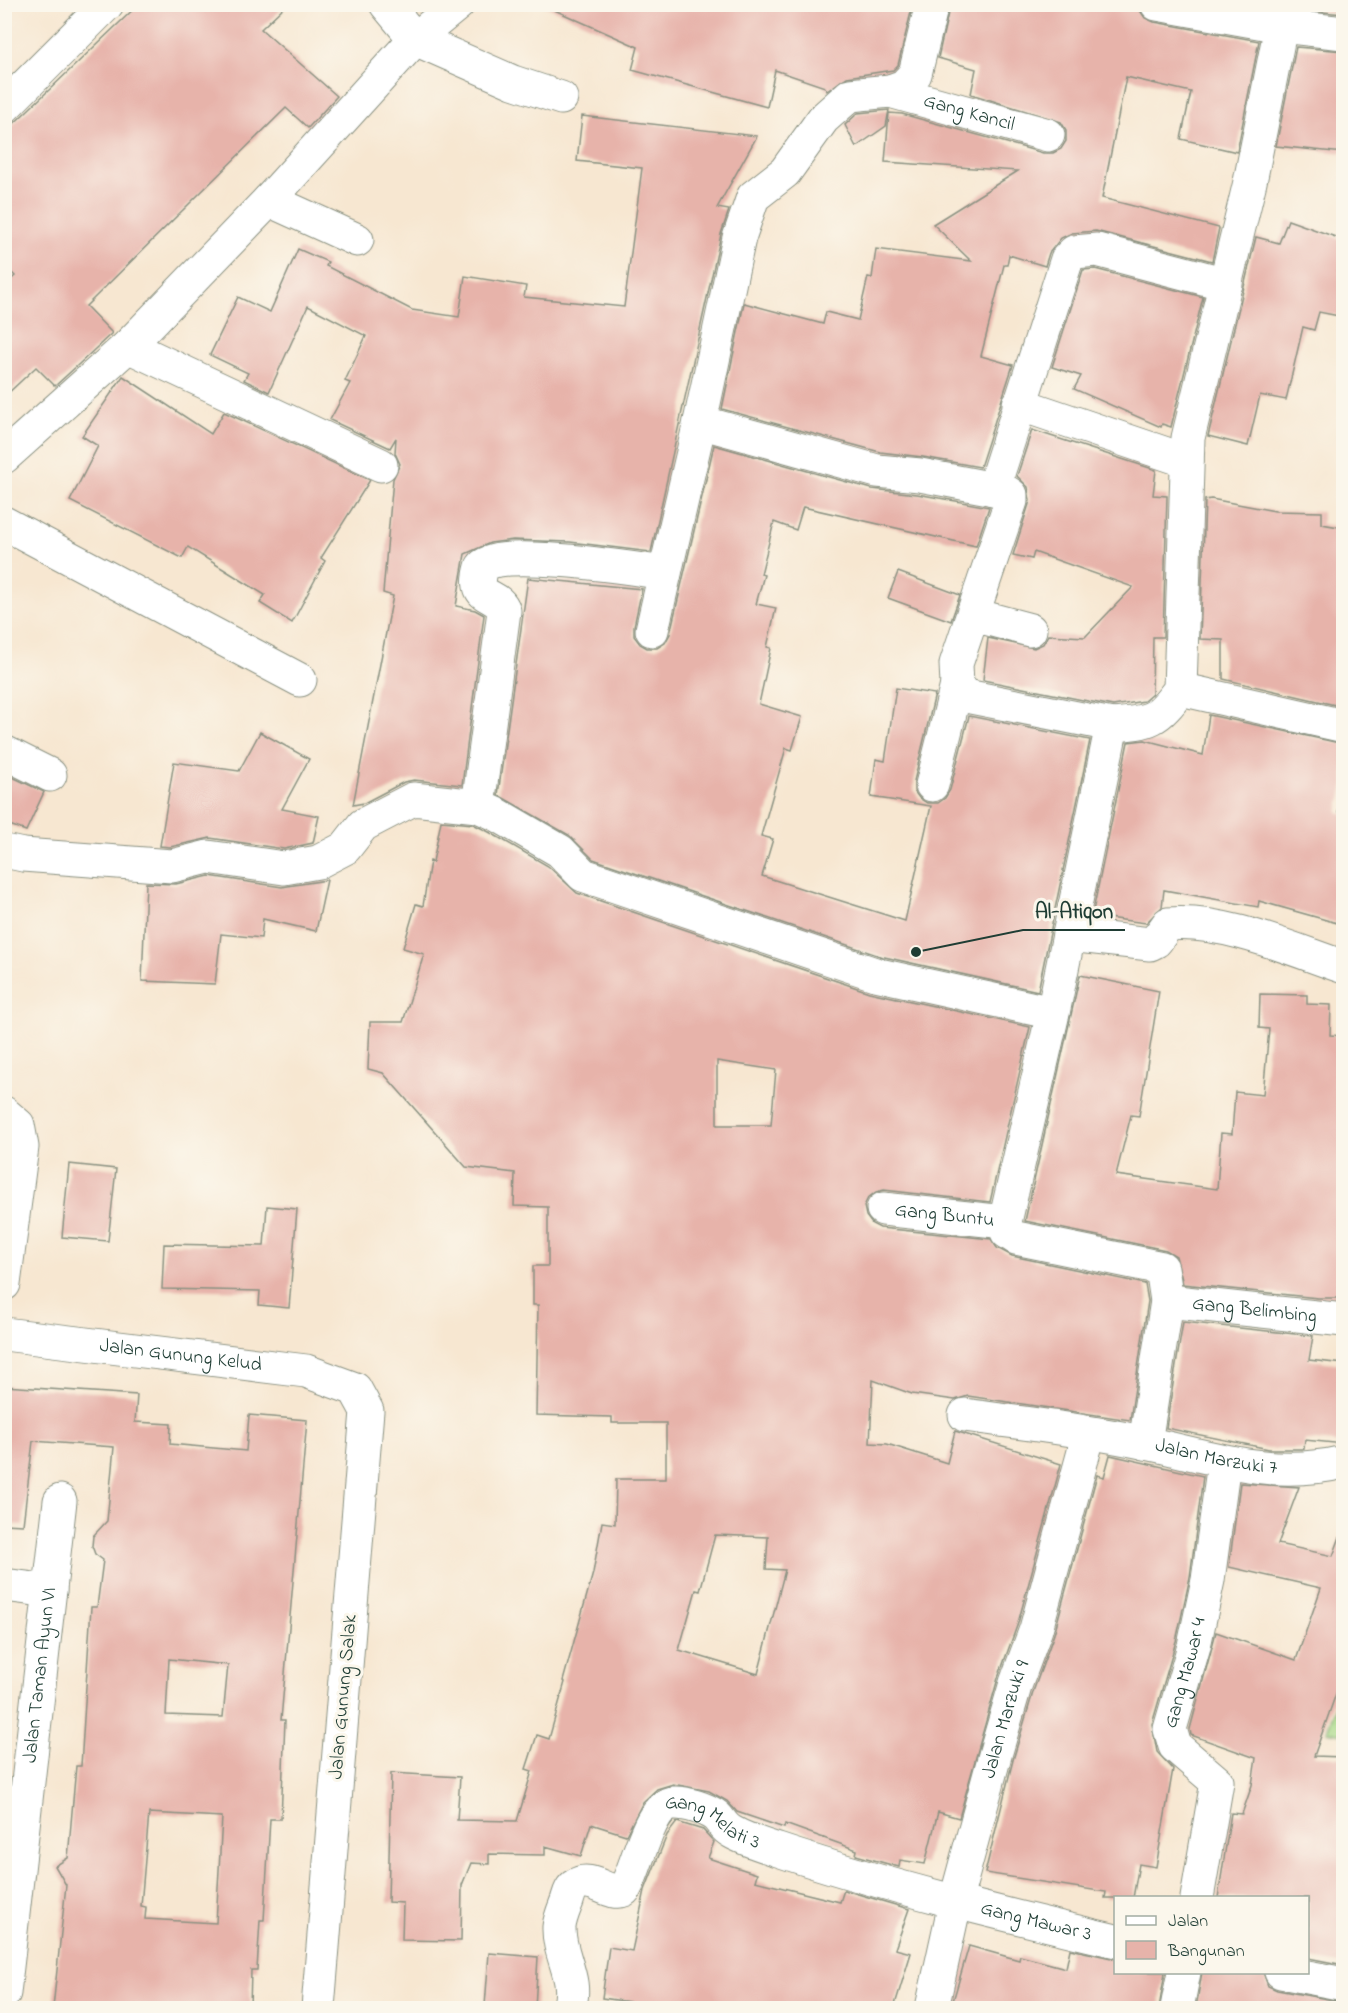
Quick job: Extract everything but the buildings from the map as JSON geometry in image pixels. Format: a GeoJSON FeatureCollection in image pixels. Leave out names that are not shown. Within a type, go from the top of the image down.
{"type":"FeatureCollection","features":[{"type":"Feature","properties":{"kind":"street"},"geometry":{"type":"LineString","coordinates":[[4,107],[108,4]]}},
{"type":"Feature","properties":{"kind":"street"},"geometry":{"type":"LineString","coordinates":[[386,4],[415,39],[513,82],[561,98]]}},
{"type":"Feature","properties":{"kind":"street"},"geometry":{"type":"LineString","coordinates":[[4,457],[128,346],[269,200],[415,39],[458,4]]}},
{"type":"Feature","properties":{"kind":"street"},"geometry":{"type":"LineString","coordinates":[[652,630],[739,238],[753,197],[785,172],[823,119],[850,95],[890,91],[904,86],[915,74],[932,4]]}},
{"type":"Feature","properties":{"kind":"street"},"geometry":{"type":"LineString","coordinates":[[1157,4],[1281,26],[1344,33]]}},
{"type":"Feature","properties":{"kind":"street"},"geometry":{"type":"LineString","coordinates":[[957,685],[966,696],[1112,724],[1143,723],[1163,712],[1180,689],[1190,428],[1263,126],[1281,26]]}},
{"type":"Feature","properties":{"kind":"street","name":"Gang Kancil"},"geometry":{"type":"LineString","coordinates":[[890,91],[1048,135]]}},
{"type":"Feature","properties":{"kind":"street"},"geometry":{"type":"LineString","coordinates":[[269,200],[357,240]]}},
{"type":"Feature","properties":{"kind":"street"},"geometry":{"type":"LineString","coordinates":[[993,489],[1066,259],[1074,252],[1097,250],[1226,284]]}},
{"type":"Feature","properties":{"kind":"street"},"geometry":{"type":"LineString","coordinates":[[128,346],[381,465]]}},
{"type":"Feature","properties":{"kind":"street"},"geometry":{"type":"LineString","coordinates":[[1019,404],[1187,461]]}},
{"type":"Feature","properties":{"kind":"street"},"geometry":{"type":"LineString","coordinates":[[700,422],[878,471],[920,475],[1005,491],[1011,495],[974,615],[956,664],[957,685],[932,785]]}},
{"type":"Feature","properties":{"kind":"street"},"geometry":{"type":"LineString","coordinates":[[4,523],[300,680]]}},
{"type":"Feature","properties":{"kind":"street"},"geometry":{"type":"LineString","coordinates":[[478,807],[504,611],[500,603],[483,595],[481,590],[480,574],[485,562],[511,558],[665,573]]}},
{"type":"Feature","properties":{"kind":"street"},"geometry":{"type":"LineString","coordinates":[[974,615],[1029,630]]}},
{"type":"Feature","properties":{"kind":"street"},"geometry":{"type":"LineString","coordinates":[[1180,689],[1344,726]]}},
{"type":"Feature","properties":{"kind":"street"},"geometry":{"type":"LineString","coordinates":[[1112,724],[1053,1013],[1005,1222],[1007,1232],[1016,1238],[1158,1266],[1163,1274],[1167,1301],[1145,1443]]}},
{"type":"Feature","properties":{"kind":"street"},"geometry":{"type":"LineString","coordinates":[[4,752],[50,775]]}},
{"type":"Feature","properties":{"kind":"street"},"geometry":{"type":"LineString","coordinates":[[4,851],[23,855],[172,866],[208,856],[284,868],[318,862],[345,848],[363,825],[413,799],[478,807],[498,815],[560,851],[583,875],[875,974],[1053,1013]]}},
{"type":"Feature","properties":{"kind":"street"},"geometry":{"type":"LineString","coordinates":[[1069,934],[1142,944],[1154,943],[1168,924],[1192,925],[1237,932],[1344,967]]}},
{"type":"Feature","properties":{"kind":"street"},"geometry":{"type":"LineString","coordinates":[[4,1113],[18,1125],[22,1147],[4,1284]]}},
{"type":"Feature","properties":{"kind":"street","name":"Gang Buntu"},"geometry":{"type":"LineString","coordinates":[[883,1209],[1005,1222]]}},
{"type":"Feature","properties":{"kind":"street","name":"Gang Belimbing"},"geometry":{"type":"LineString","coordinates":[[1167,1301],[1344,1320]]}},
{"type":"Feature","properties":{"kind":"street","name":"Jalan Gunung Kelud"},"geometry":{"type":"LineString","coordinates":[[4,1334],[306,1371],[355,1389]]}},
{"type":"Feature","properties":{"kind":"street","name":"Jalan Gunung Salak"},"geometry":{"type":"LineString","coordinates":[[318,2008],[367,1411],[355,1389]]}},
{"type":"Feature","properties":{"kind":"street","name":"Jalan Marzuki 7"},"geometry":{"type":"LineString","coordinates":[[965,1415],[1089,1433],[1145,1443],[1224,1462],[1275,1470],[1321,1468],[1344,1462]]}},
{"type":"Feature","properties":{"kind":"street","name":"Jalan Marzuki 9"},"geometry":{"type":"LineString","coordinates":[[932,2008],[955,1903],[995,1755],[1016,1683],[1036,1629],[1089,1433]]}},
{"type":"Feature","properties":{"kind":"street","name":"Gang Mawar 4"},"geometry":{"type":"LineString","coordinates":[[1197,1896],[1217,1782],[1175,1746],[1170,1729],[1194,1646],[1208,1580],[1224,1462]]}},
{"type":"Feature","properties":{"kind":"street","name":"Jalan Taman Ayun VI"},"geometry":{"type":"LineString","coordinates":[[4,1994],[16,1795],[50,1591],[60,1501]]}},
{"type":"Feature","properties":{"kind":"street"},"geometry":{"type":"LineString","coordinates":[[4,1585],[50,1591]]}},
{"type":"Feature","properties":{"kind":"street","name":"Gang Melati 3"},"geometry":{"type":"LineString","coordinates":[[569,2008],[573,1992],[572,1978],[562,1950],[559,1926],[571,1889],[576,1884],[592,1882],[619,1892],[624,1890],[633,1876],[651,1821],[662,1807],[673,1803],[700,1809],[715,1816],[733,1833],[777,1850],[955,1903]]}},
{"type":"Feature","properties":{"kind":"street","name":"Gang Mawar 3"},"geometry":{"type":"LineString","coordinates":[[955,1903],[1114,1941]]}},
{"type":"Feature","properties":{"kind":"street"},"geometry":{"type":"LineString","coordinates":[[1177,2008],[1184,1974]]}},
{"type":"Feature","properties":{"kind":"street"},"geometry":{"type":"LineString","coordinates":[[1292,1974],[1344,1984]]}},
{"type":"Feature","properties":{"kind":"green space"},"geometry":{"type":"Polygon","coordinates":[[[1343,1686],[1343,1734],[1327,1731],[1343,1686]]]}},
{"type":"Feature","properties":{"kind":"place","name":"Al-Atiqon"},"geometry":{"type":"Point","coordinates":[916,952]}}]}
